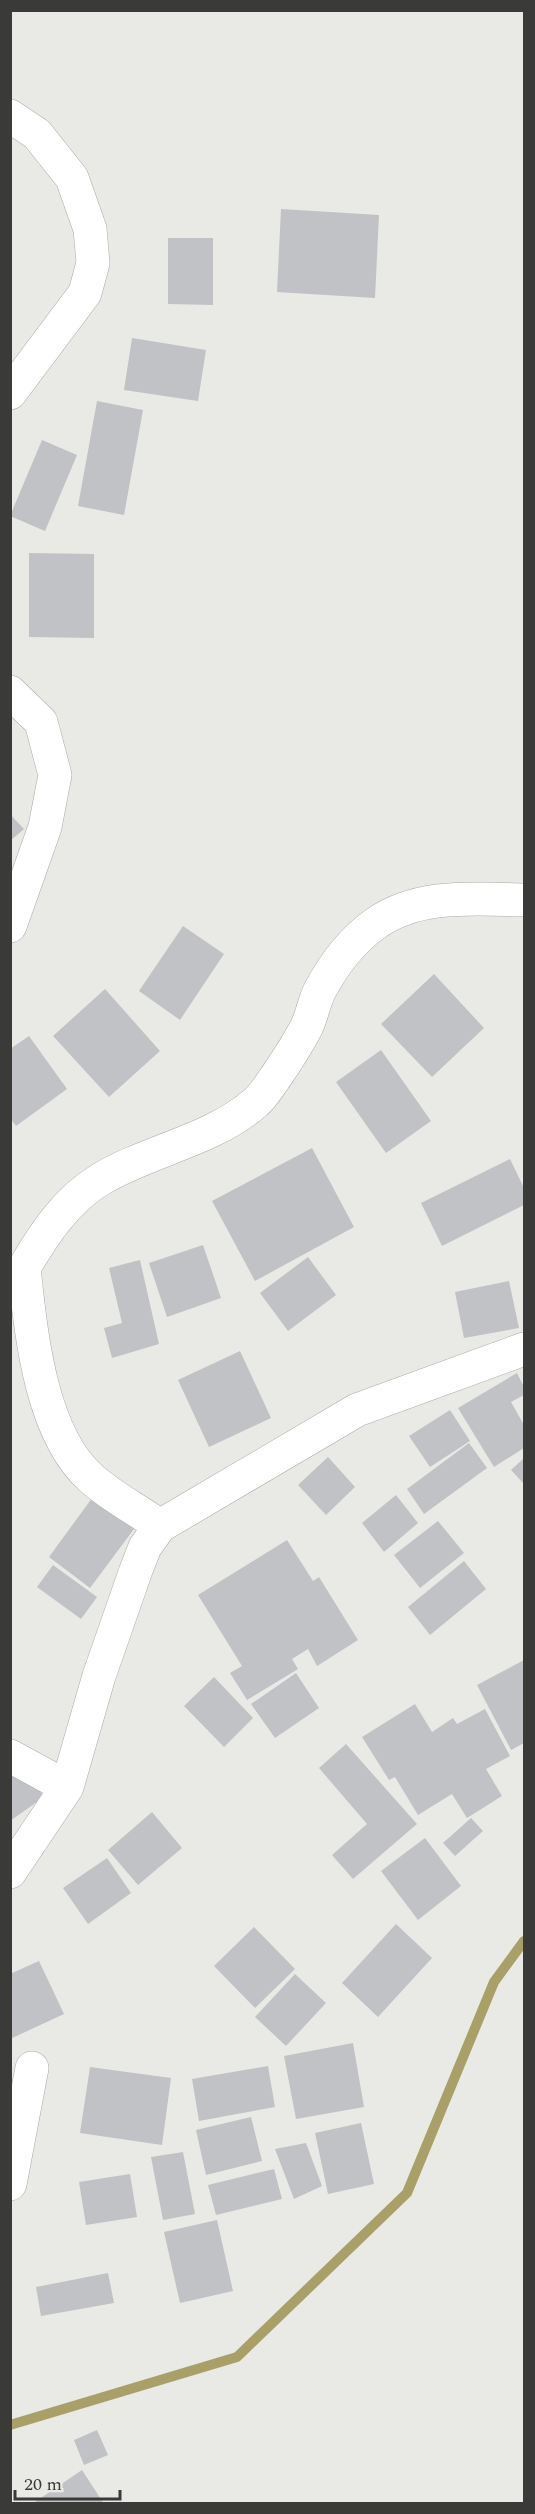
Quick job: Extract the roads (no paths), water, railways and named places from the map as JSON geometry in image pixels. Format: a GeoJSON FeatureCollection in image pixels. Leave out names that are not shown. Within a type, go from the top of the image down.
{"type":"FeatureCollection","features":[{"type":"Feature","properties":{"kind":"street"},"geometry":{"type":"LineString","coordinates":[[10,116],[37,134],[72,178],[90,229],[93,263],[85,293],[10,393]]}},
{"type":"Feature","properties":{"kind":"street"},"geometry":{"type":"LineString","coordinates":[[10,692],[42,722],[55,775],[45,827],[10,926]]}},
{"type":"Feature","properties":{"kind":"street"},"geometry":{"type":"LineString","coordinates":[[160,1526],[92,1479],[76,1463],[55,1424],[43,1392],[17,1272],[42,1237],[76,1197],[101,1179],[145,1158],[186,1143],[256,1103],[283,1067],[306,1027],[320,991],[341,956],[375,923],[413,906],[459,897],[525,900]]}},
{"type":"Feature","properties":{"kind":"street"},"geometry":{"type":"LineString","coordinates":[[10,1872],[67,1787],[99,1676],[136,1570],[146,1547],[160,1526],[357,1410],[525,1349]]}},
{"type":"Feature","properties":{"kind":"street"},"geometry":{"type":"LineString","coordinates":[[10,1756],[67,1787]]}},
{"type":"Feature","properties":{"kind":"street"},"geometry":{"type":"LineString","coordinates":[[10,2184],[32,2068]]}},
{"type":"Feature","properties":{"kind":"waterway"},"geometry":{"type":"LineString","coordinates":[[10,2425],[237,2357],[407,2193],[494,1982],[524,1941]]}}]}
